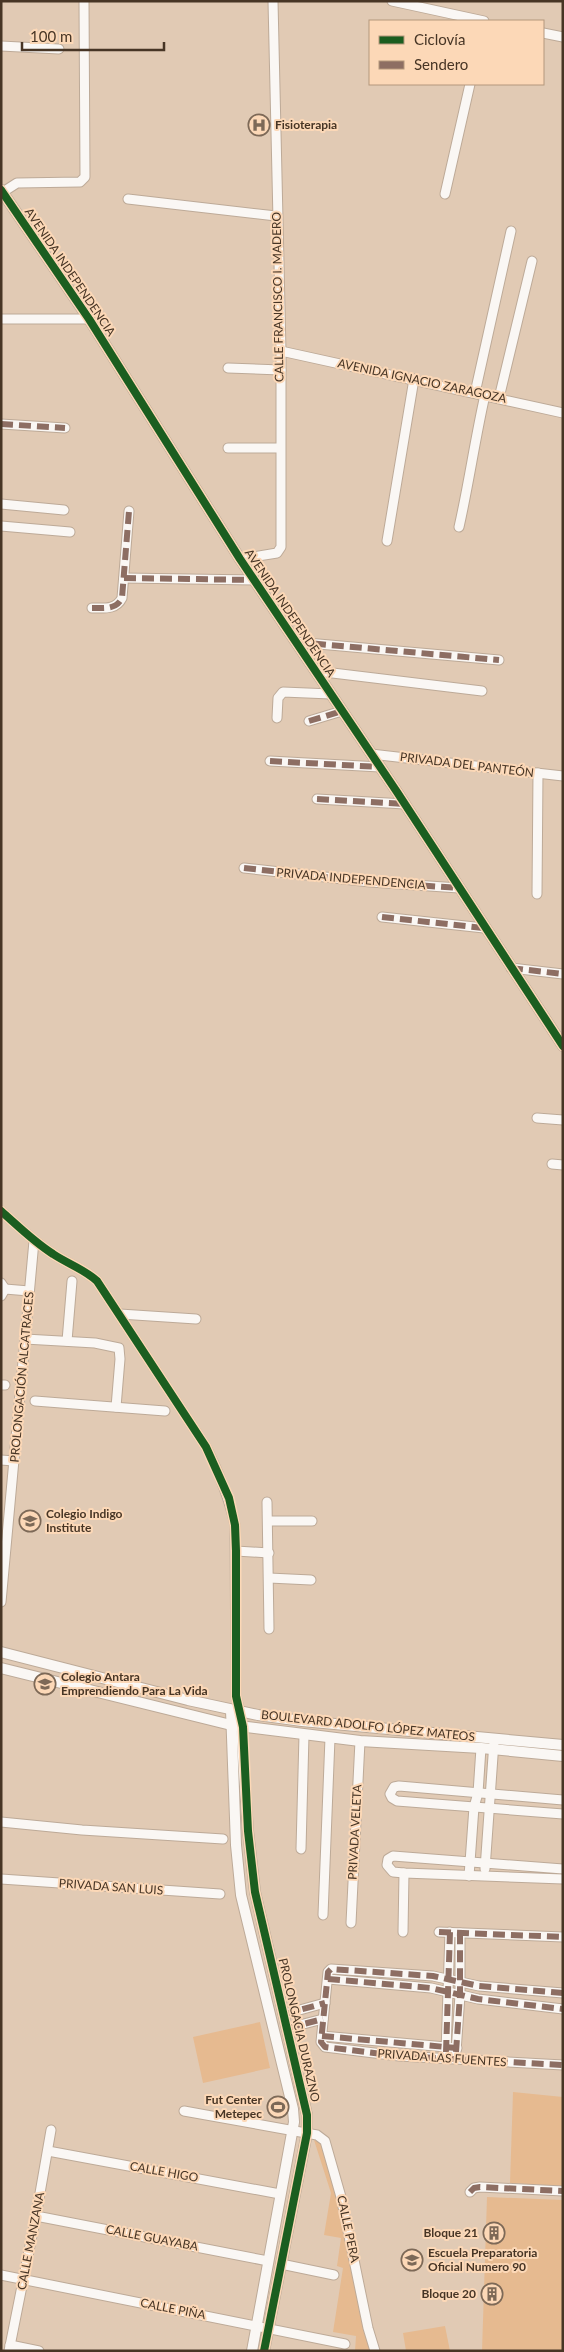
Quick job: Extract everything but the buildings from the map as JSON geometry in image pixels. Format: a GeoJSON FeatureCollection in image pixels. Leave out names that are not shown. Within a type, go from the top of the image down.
{"type":"FeatureCollection","features":[{"type":"Feature","properties":{"kind":"street"},"geometry":{"type":"LineString","coordinates":[[2,191],[17,183],[80,182],[85,177],[84,1]]}},
{"type":"Feature","properties":{"kind":"street","name":"CALLE FRANCISCO I. MADERO"},"geometry":{"type":"LineString","coordinates":[[240,559],[277,553],[281,550],[281,351],[276,216],[273,1]]}},
{"type":"Feature","properties":{"kind":"street"},"geometry":{"type":"LineString","coordinates":[[392,1],[479,20]]}},
{"type":"Feature","properties":{"kind":"street"},"geometry":{"type":"LineString","coordinates":[[544,33],[563,37]]}},
{"type":"Feature","properties":{"kind":"street"},"geometry":{"type":"LineString","coordinates":[[1,46],[59,49]]}},
{"type":"Feature","properties":{"kind":"street"},"geometry":{"type":"LineString","coordinates":[[445,194],[470,85]]}},
{"type":"Feature","properties":{"kind":"street","name":"AVENIDA INDEPENDENCIA"},"geometry":{"type":"LineString","coordinates":[[2,191],[89,319],[240,559],[405,804],[484,928],[563,1046]]}},
{"type":"Feature","properties":{"kind":"street"},"geometry":{"type":"LineString","coordinates":[[128,199],[276,216]]}},
{"type":"Feature","properties":{"kind":"street"},"geometry":{"type":"LineString","coordinates":[[459,527],[469,483],[480,394],[511,231]]}},
{"type":"Feature","properties":{"kind":"street"},"geometry":{"type":"LineString","coordinates":[[499,398],[532,261]]}},
{"type":"Feature","properties":{"kind":"street"},"geometry":{"type":"LineString","coordinates":[[1,320],[89,319]]}},
{"type":"Feature","properties":{"kind":"street","name":"AVENIDA IGNACIO ZARAGOZA"},"geometry":{"type":"LineString","coordinates":[[281,351],[563,413]]}},
{"type":"Feature","properties":{"kind":"street"},"geometry":{"type":"LineString","coordinates":[[228,368],[280,370]]}},
{"type":"Feature","properties":{"kind":"street"},"geometry":{"type":"LineString","coordinates":[[386,541],[414,379]]}},
{"type":"Feature","properties":{"kind":"street"},"geometry":{"type":"LineString","coordinates":[[1,424],[65,428]]}},
{"type":"Feature","properties":{"kind":"street"},"geometry":{"type":"LineString","coordinates":[[228,448],[280,448]]}},
{"type":"Feature","properties":{"kind":"street"},"geometry":{"type":"LineString","coordinates":[[1,504],[64,510]]}},
{"type":"Feature","properties":{"kind":"street"},"geometry":{"type":"LineString","coordinates":[[92,608],[110,608],[118,604],[122,598],[129,511]]}},
{"type":"Feature","properties":{"kind":"street"},"geometry":{"type":"LineString","coordinates":[[1,526],[70,532]]}},
{"type":"Feature","properties":{"kind":"street"},"geometry":{"type":"LineString","coordinates":[[124,578],[254,580]]}},
{"type":"Feature","properties":{"kind":"street"},"geometry":{"type":"LineString","coordinates":[[296,642],[499,660]]}},
{"type":"Feature","properties":{"kind":"street"},"geometry":{"type":"LineString","coordinates":[[316,671],[482,691]]}},
{"type":"Feature","properties":{"kind":"street"},"geometry":{"type":"LineString","coordinates":[[277,718],[278,698],[283,692],[331,694]]}},
{"type":"Feature","properties":{"kind":"street"},"geometry":{"type":"LineString","coordinates":[[309,721],[342,711]]}},
{"type":"Feature","properties":{"kind":"street","name":"PRIVADA DEL PANTEÓN"},"geometry":{"type":"LineString","coordinates":[[371,754],[563,776]]}},
{"type":"Feature","properties":{"kind":"street"},"geometry":{"type":"LineString","coordinates":[[270,761],[380,767]]}},
{"type":"Feature","properties":{"kind":"street"},"geometry":{"type":"LineString","coordinates":[[537,894],[538,773]]}},
{"type":"Feature","properties":{"kind":"street"},"geometry":{"type":"LineString","coordinates":[[317,799],[405,804]]}},
{"type":"Feature","properties":{"kind":"street","name":"PRIVADA INDEPENDENCIA"},"geometry":{"type":"LineString","coordinates":[[244,868],[370,882],[459,888]]}},
{"type":"Feature","properties":{"kind":"street"},"geometry":{"type":"LineString","coordinates":[[382,917],[484,928]]}},
{"type":"Feature","properties":{"kind":"street"},"geometry":{"type":"LineString","coordinates":[[511,968],[563,974]]}},
{"type":"Feature","properties":{"kind":"street"},"geometry":{"type":"LineString","coordinates":[[538,1118],[563,1120]]}},
{"type":"Feature","properties":{"kind":"street"},"geometry":{"type":"LineString","coordinates":[[552,1164],[563,1165]]}},
{"type":"Feature","properties":{"kind":"street"},"geometry":{"type":"LineString","coordinates":[[1,1211],[34,1241],[52,1254],[89,1274],[120,1314],[206,1447],[218,1470],[229,1498],[233,1516],[236,1551],[235,1711]]}},
{"type":"Feature","properties":{"kind":"street","name":"PROLONGACIÓN ALCATRACES"},"geometry":{"type":"LineString","coordinates":[[1,1602],[4,1532],[14,1461],[34,1241]]}},
{"type":"Feature","properties":{"kind":"street"},"geometry":{"type":"LineString","coordinates":[[67,1341],[72,1282]]}},
{"type":"Feature","properties":{"kind":"street"},"geometry":{"type":"LineString","coordinates":[[2,1289],[29,1291]]}},
{"type":"Feature","properties":{"kind":"street"},"geometry":{"type":"LineString","coordinates":[[120,1314],[196,1320]]}},
{"type":"Feature","properties":{"kind":"street"},"geometry":{"type":"LineString","coordinates":[[26,1339],[107,1344],[119,1348],[120,1360],[116,1407]]}},
{"type":"Feature","properties":{"kind":"street"},"geometry":{"type":"LineString","coordinates":[[34,1401],[165,1411]]}},
{"type":"Feature","properties":{"kind":"street"},"geometry":{"type":"LineString","coordinates":[[1,1460],[14,1461]]}},
{"type":"Feature","properties":{"kind":"street"},"geometry":{"type":"LineString","coordinates":[[267,1502],[269,1521],[269,1629]]}},
{"type":"Feature","properties":{"kind":"street"},"geometry":{"type":"LineString","coordinates":[[269,1521],[312,1521]]}},
{"type":"Feature","properties":{"kind":"street"},"geometry":{"type":"LineString","coordinates":[[236,1551],[269,1553]]}},
{"type":"Feature","properties":{"kind":"street"},"geometry":{"type":"LineString","coordinates":[[269,1578],[311,1580]]}},
{"type":"Feature","properties":{"kind":"street","name":"BOULEVARD ADOLFO LÓPEZ MATEOS"},"geometry":{"type":"LineString","coordinates":[[1,1652],[235,1711],[494,1744],[563,1756]]}},
{"type":"Feature","properties":{"kind":"street","name":"BOULEVARD ADOLFO LÓPEZ MATEOS"},"geometry":{"type":"LineString","coordinates":[[1,1668],[243,1727],[360,1741],[482,1748],[494,1744],[563,1745]]}},
{"type":"Feature","properties":{"kind":"street","name":"PROLONGACIA DURAZNO"},"geometry":{"type":"LineString","coordinates":[[235,1711],[232,1725],[236,1845],[242,1895],[293,2109],[293,2130],[252,2351]]}},
{"type":"Feature","properties":{"kind":"street","name":"PROLONGACIA DURAZNO"},"geometry":{"type":"LineString","coordinates":[[235,1711],[243,1727],[248,1831],[255,1892],[306,2106],[307,2133],[264,2351]]}},
{"type":"Feature","properties":{"kind":"street"},"geometry":{"type":"LineString","coordinates":[[301,1849],[304,1735]]}},
{"type":"Feature","properties":{"kind":"street"},"geometry":{"type":"LineString","coordinates":[[323,1915],[330,1738]]}},
{"type":"Feature","properties":{"kind":"street","name":"PRIVADA VELETA"},"geometry":{"type":"LineString","coordinates":[[351,1923],[360,1741]]}},
{"type":"Feature","properties":{"kind":"street"},"geometry":{"type":"LineString","coordinates":[[484,1876],[494,1744]]}},
{"type":"Feature","properties":{"kind":"street"},"geometry":{"type":"LineString","coordinates":[[469,1876],[474,1807],[478,1794],[482,1748]]}},
{"type":"Feature","properties":{"kind":"street"},"geometry":{"type":"LineString","coordinates":[[563,1800],[396,1786],[392,1788],[390,1794],[392,1798],[397,1800],[563,1814]]}},
{"type":"Feature","properties":{"kind":"street"},"geometry":{"type":"LineString","coordinates":[[1,1822],[82,1830],[223,1839]]}},
{"type":"Feature","properties":{"kind":"street"},"geometry":{"type":"LineString","coordinates":[[563,1869],[390,1857],[387,1862],[389,1870],[404,1874],[563,1879]]}},
{"type":"Feature","properties":{"kind":"street"},"geometry":{"type":"LineString","coordinates":[[403,1932],[404,1874]]}},
{"type":"Feature","properties":{"kind":"street","name":"PRIVADA SAN LUIS"},"geometry":{"type":"LineString","coordinates":[[1,1879],[220,1894]]}},
{"type":"Feature","properties":{"kind":"street"},"geometry":{"type":"LineString","coordinates":[[242,1895],[255,1892]]}},
{"type":"Feature","properties":{"kind":"street"},"geometry":{"type":"LineString","coordinates":[[440,1932],[563,1937]]}},
{"type":"Feature","properties":{"kind":"street"},"geometry":{"type":"LineString","coordinates":[[446,2059],[450,1932]]}},
{"type":"Feature","properties":{"kind":"street"},"geometry":{"type":"LineString","coordinates":[[456,2060],[460,1995],[460,1932]]}},
{"type":"Feature","properties":{"kind":"street"},"geometry":{"type":"LineString","coordinates":[[328,1974],[433,1976],[460,1983],[529,1992],[563,1993]]}},
{"type":"Feature","properties":{"kind":"street"},"geometry":{"type":"LineString","coordinates":[[328,1974],[416,1986],[528,2006],[563,2009]]}},
{"type":"Feature","properties":{"kind":"street"},"geometry":{"type":"LineString","coordinates":[[322,2036],[328,1974]]}},
{"type":"Feature","properties":{"kind":"street"},"geometry":{"type":"LineString","coordinates":[[528,2006],[529,1992]]}},
{"type":"Feature","properties":{"kind":"street"},"geometry":{"type":"LineString","coordinates":[[285,2014],[325,2003]]}},
{"type":"Feature","properties":{"kind":"street"},"geometry":{"type":"LineString","coordinates":[[288,2028],[323,2019]]}},
{"type":"Feature","properties":{"kind":"street","name":"PRIVADA LAS FUENTES"},"geometry":{"type":"LineString","coordinates":[[457,2048],[322,2036],[322,2046],[456,2060],[563,2065]]}},
{"type":"Feature","properties":{"kind":"street","name":"CALLE PERA"},"geometry":{"type":"LineString","coordinates":[[184,2111],[293,2130],[322,2137],[328,2148],[341,2197],[368,2328],[375,2351]]}},
{"type":"Feature","properties":{"kind":"street","name":"CALLE MANZANA"},"geometry":{"type":"LineString","coordinates":[[10,2348],[51,2130]]}},
{"type":"Feature","properties":{"kind":"street","name":"CALLE HIGO"},"geometry":{"type":"LineString","coordinates":[[48,2151],[280,2194]]}},
{"type":"Feature","properties":{"kind":"street"},"geometry":{"type":"LineString","coordinates":[[470,2192],[474,2188],[480,2187],[563,2191]]}},
{"type":"Feature","properties":{"kind":"street","name":"CALLE GUAYABA"},"geometry":{"type":"LineString","coordinates":[[36,2216],[268,2260]]}},
{"type":"Feature","properties":{"kind":"street"},"geometry":{"type":"LineString","coordinates":[[274,2230],[287,2232]]}},
{"type":"Feature","properties":{"kind":"street"},"geometry":{"type":"LineString","coordinates":[[281,2264],[334,2275]]}},
{"type":"Feature","properties":{"kind":"street","name":"CALLE PIÑA"},"geometry":{"type":"LineString","coordinates":[[1,2275],[345,2344]]}},
{"type":"Feature","properties":{"kind":"street"},"geometry":{"type":"LineString","coordinates":[[10,2348],[39,2351]]}},
{"type":"Feature","properties":{"kind":"shaded area"},"geometry":{"type":"Polygon","coordinates":[[[260,2022],[270,2068],[203,2083],[193,2037],[260,2022]]]}},
{"type":"Feature","properties":{"kind":"shaded area"},"geometry":{"type":"Polygon","coordinates":[[[513,2092],[563,2097],[563,2186],[510,2183],[513,2092]]]}},
{"type":"Feature","properties":{"kind":"shaded area"},"geometry":{"type":"Polygon","coordinates":[[[314,2140],[321,2142],[337,2186],[373,2351],[355,2351],[356,2336],[333,2332],[343,2268],[337,2266],[341,2238],[324,2235],[331,2193],[314,2140]]]}},
{"type":"Feature","properties":{"kind":"shaded area"},"geometry":{"type":"Polygon","coordinates":[[[487,2197],[563,2200],[563,2351],[482,2351],[487,2197]]]}},
{"type":"Feature","properties":{"kind":"shaded area"},"geometry":{"type":"Polygon","coordinates":[[[445,2326],[450,2351],[406,2351],[403,2333],[445,2326]]]}},
{"type":"Feature","properties":{"kind":"marked path"},"geometry":{"type":"LineString","coordinates":[[1,424],[65,428]]}},
{"type":"Feature","properties":{"kind":"marked path"},"geometry":{"type":"LineString","coordinates":[[92,608],[113,606],[122,598],[129,511]]}},
{"type":"Feature","properties":{"kind":"marked path"},"geometry":{"type":"LineString","coordinates":[[124,578],[254,580]]}},
{"type":"Feature","properties":{"kind":"marked path"},"geometry":{"type":"LineString","coordinates":[[296,642],[499,660]]}},
{"type":"Feature","properties":{"kind":"marked path"},"geometry":{"type":"LineString","coordinates":[[309,721],[342,711]]}},
{"type":"Feature","properties":{"kind":"marked path"},"geometry":{"type":"LineString","coordinates":[[270,761],[380,767]]}},
{"type":"Feature","properties":{"kind":"marked path"},"geometry":{"type":"LineString","coordinates":[[317,799],[405,804]]}},
{"type":"Feature","properties":{"kind":"marked path"},"geometry":{"type":"LineString","coordinates":[[244,868],[370,882],[459,888]]}},
{"type":"Feature","properties":{"kind":"marked path"},"geometry":{"type":"LineString","coordinates":[[382,917],[484,928]]}},
{"type":"Feature","properties":{"kind":"marked path"},"geometry":{"type":"LineString","coordinates":[[511,968],[563,974]]}},
{"type":"Feature","properties":{"kind":"marked path"},"geometry":{"type":"LineString","coordinates":[[439,1932],[563,1937]]}},
{"type":"Feature","properties":{"kind":"marked path"},"geometry":{"type":"LineString","coordinates":[[446,2052],[450,1932]]}},
{"type":"Feature","properties":{"kind":"marked path"},"geometry":{"type":"LineString","coordinates":[[456,2052],[460,1995],[460,1933]]}},
{"type":"Feature","properties":{"kind":"marked path"},"geometry":{"type":"LineString","coordinates":[[563,1993],[479,1986],[433,1976],[331,1969],[328,1972],[321,2042],[325,2047],[399,2056],[563,2065]]}},
{"type":"Feature","properties":{"kind":"marked path"},"geometry":{"type":"LineString","coordinates":[[328,1979],[431,1988],[478,1999],[563,2009]]}},
{"type":"Feature","properties":{"kind":"marked path"},"geometry":{"type":"LineString","coordinates":[[285,2014],[325,2003]]}},
{"type":"Feature","properties":{"kind":"marked path"},"geometry":{"type":"LineString","coordinates":[[288,2028],[323,2019]]}},
{"type":"Feature","properties":{"kind":"marked path"},"geometry":{"type":"LineString","coordinates":[[322,2036],[457,2048]]}},
{"type":"Feature","properties":{"kind":"marked path"},"geometry":{"type":"LineString","coordinates":[[470,2192],[474,2188],[480,2187],[563,2191]]}},
{"type":"Feature","properties":{"kind":"cycle path"},"geometry":{"type":"LineString","coordinates":[[1,190],[89,319],[240,559],[397,792],[563,1046]]}},
{"type":"Feature","properties":{"kind":"cycle path"},"geometry":{"type":"LineString","coordinates":[[1,1211],[46,1249],[97,1281],[206,1447],[229,1498],[235,1525],[236,1551],[236,1696],[243,1727],[248,1831],[255,1892],[307,2115],[307,2133],[264,2351]]}},
{"type":"Feature","properties":{"kind":"place","name":"Fisioterapia"},"geometry":{"type":"Point","coordinates":[259,125]}},
{"type":"Feature","properties":{"kind":"place","name":"Colegio Indigo Institute"},"geometry":{"type":"Point","coordinates":[30,1521]}},
{"type":"Feature","properties":{"kind":"place","name":"Colegio Antara Emprendiendo Para La Vida"},"geometry":{"type":"Point","coordinates":[45,1684]}},
{"type":"Feature","properties":{"kind":"place","name":"Fut Center Metepec"},"geometry":{"type":"Point","coordinates":[278,2107]}},
{"type":"Feature","properties":{"kind":"place","name":"Bloque 21"},"geometry":{"type":"Point","coordinates":[494,2233]}},
{"type":"Feature","properties":{"kind":"place","name":"Escuela Preparatoria Oficial Numero 90"},"geometry":{"type":"Point","coordinates":[412,2260]}},
{"type":"Feature","properties":{"kind":"place","name":"Bloque 20"},"geometry":{"type":"Point","coordinates":[492,2294]}}]}
